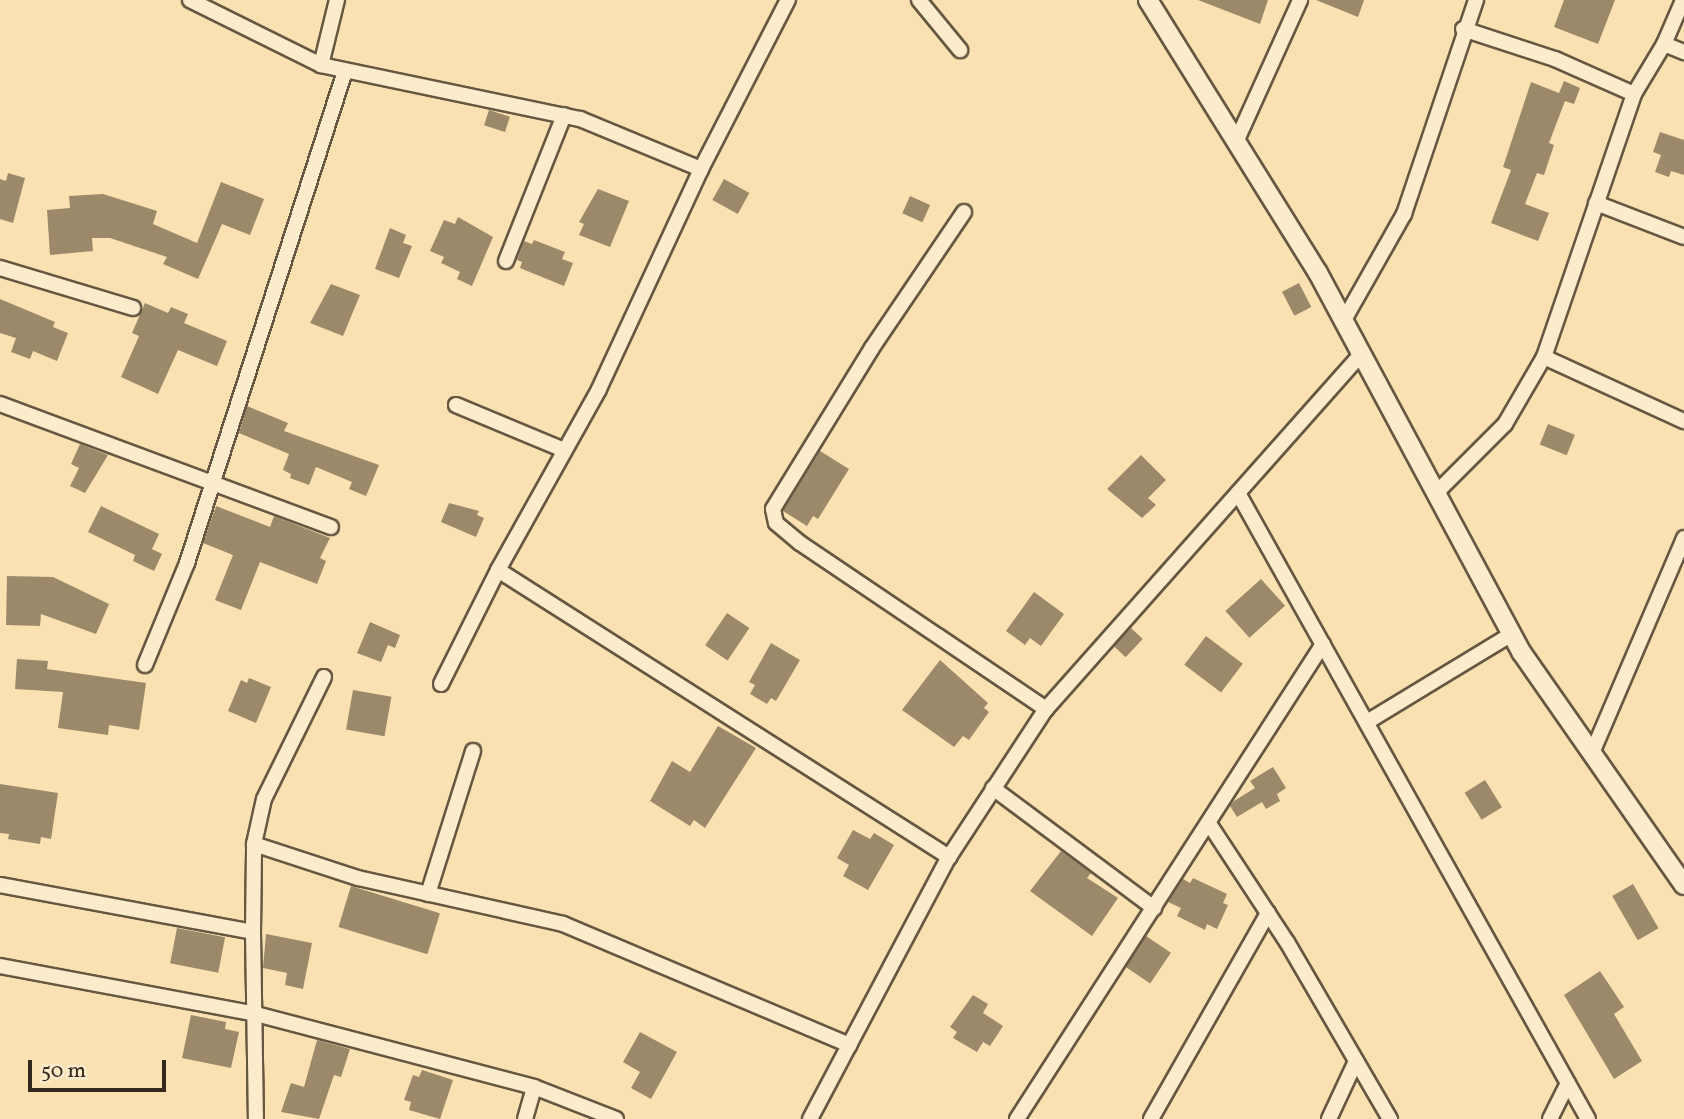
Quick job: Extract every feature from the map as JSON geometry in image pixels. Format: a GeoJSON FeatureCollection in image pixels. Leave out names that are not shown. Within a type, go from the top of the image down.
{"type":"FeatureCollection","features":[{"type":"Feature","properties":{"kind":"street"},"geometry":{"type":"LineString","coordinates":[[190,0],[321,65],[564,116],[701,169]]}},
{"type":"Feature","properties":{"kind":"street"},"geometry":{"type":"LineString","coordinates":[[321,65],[337,0]]}},
{"type":"Feature","properties":{"kind":"street"},"geometry":{"type":"LineString","coordinates":[[441,684],[498,570],[599,389],[701,169],[788,0]]}},
{"type":"Feature","properties":{"kind":"street"},"geometry":{"type":"LineString","coordinates":[[919,0],[960,50]]}},
{"type":"Feature","properties":{"kind":"street"},"geometry":{"type":"LineString","coordinates":[[1148,0],[1362,353],[1512,634],[1684,886]]}},
{"type":"Feature","properties":{"kind":"street"},"geometry":{"type":"LineString","coordinates":[[1236,142],[1300,0]]}},
{"type":"Feature","properties":{"kind":"street"},"geometry":{"type":"LineString","coordinates":[[1343,320],[1404,214],[1463,29],[1476,0]]}},
{"type":"Feature","properties":{"kind":"street"},"geometry":{"type":"LineString","coordinates":[[1436,493],[1505,424],[1544,357],[1634,94],[1664,44],[1683,0]]}},
{"type":"Feature","properties":{"kind":"street"},"geometry":{"type":"LineString","coordinates":[[1463,29],[1555,59],[1634,94]]}},
{"type":"Feature","properties":{"kind":"street"},"geometry":{"type":"LineString","coordinates":[[1664,44],[1684,52]]}},
{"type":"Feature","properties":{"kind":"street"},"geometry":{"type":"LineString","coordinates":[[145,665],[187,563],[211,480],[345,71]]}},
{"type":"Feature","properties":{"kind":"street"},"geometry":{"type":"LineString","coordinates":[[506,261],[564,116]]}},
{"type":"Feature","properties":{"kind":"street"},"geometry":{"type":"LineString","coordinates":[[1596,202],[1684,237]]}},
{"type":"Feature","properties":{"kind":"street"},"geometry":{"type":"LineString","coordinates":[[964,212],[872,348],[773,509],[776,523],[800,543],[1046,709]]}},
{"type":"Feature","properties":{"kind":"street"},"geometry":{"type":"LineString","coordinates":[[0,268],[133,308]]}},
{"type":"Feature","properties":{"kind":"street"},"geometry":{"type":"LineString","coordinates":[[810,1119],[949,857],[1046,709],[1362,353]]}},
{"type":"Feature","properties":{"kind":"street"},"geometry":{"type":"LineString","coordinates":[[1544,357],[1684,421]]}},
{"type":"Feature","properties":{"kind":"street"},"geometry":{"type":"LineString","coordinates":[[0,404],[211,480],[331,527]]}},
{"type":"Feature","properties":{"kind":"street"},"geometry":{"type":"LineString","coordinates":[[456,405],[564,450]]}},
{"type":"Feature","properties":{"kind":"street"},"geometry":{"type":"LineString","coordinates":[[1238,493],[1588,1119]]}},
{"type":"Feature","properties":{"kind":"street"},"geometry":{"type":"LineString","coordinates":[[1592,753],[1684,538]]}},
{"type":"Feature","properties":{"kind":"street"},"geometry":{"type":"LineString","coordinates":[[498,570],[949,857]]}},
{"type":"Feature","properties":{"kind":"street"},"geometry":{"type":"LineString","coordinates":[[1367,722],[1512,634]]}},
{"type":"Feature","properties":{"kind":"street"},"geometry":{"type":"LineString","coordinates":[[1017,1119],[1210,825],[1323,644]]}},
{"type":"Feature","properties":{"kind":"street"},"geometry":{"type":"LineString","coordinates":[[256,1119],[254,844],[264,799],[324,677]]}},
{"type":"Feature","properties":{"kind":"street"},"geometry":{"type":"LineString","coordinates":[[428,894],[473,751]]}},
{"type":"Feature","properties":{"kind":"street"},"geometry":{"type":"LineString","coordinates":[[993,788],[1154,908]]}},
{"type":"Feature","properties":{"kind":"street"},"geometry":{"type":"LineString","coordinates":[[1210,825],[1268,913],[1390,1119]]}},
{"type":"Feature","properties":{"kind":"street"},"geometry":{"type":"LineString","coordinates":[[254,844],[358,878],[563,924],[850,1045]]}},
{"type":"Feature","properties":{"kind":"street"},"geometry":{"type":"LineString","coordinates":[[0,885],[253,932]]}},
{"type":"Feature","properties":{"kind":"street"},"geometry":{"type":"LineString","coordinates":[[1151,1119],[1268,913]]}},
{"type":"Feature","properties":{"kind":"street"},"geometry":{"type":"LineString","coordinates":[[0,966],[256,1014],[534,1087],[616,1119]]}},
{"type":"Feature","properties":{"kind":"street"},"geometry":{"type":"LineString","coordinates":[[1329,1119],[1356,1061]]}},
{"type":"Feature","properties":{"kind":"street"},"geometry":{"type":"LineString","coordinates":[[1550,1119],[1568,1083]]}},
{"type":"Feature","properties":{"kind":"street"},"geometry":{"type":"LineString","coordinates":[[525,1119],[534,1087]]}},
{"type":"Feature","properties":{"kind":"building"},"geometry":{"type":"Polygon","coordinates":[[[1198,0],[1268,0],[1260,24],[1198,0]]]}},
{"type":"Feature","properties":{"kind":"building"},"geometry":{"type":"Polygon","coordinates":[[[1316,0],[1364,0],[1358,17],[1316,0]]]}},
{"type":"Feature","properties":{"kind":"building"},"geometry":{"type":"Polygon","coordinates":[[[1564,0],[1615,0],[1598,44],[1554,27],[1564,0]]]}},
{"type":"Feature","properties":{"kind":"building"},"geometry":{"type":"Polygon","coordinates":[[[1564,81],[1580,88],[1574,104],[1565,101],[1549,143],[1554,145],[1544,175],[1537,173],[1525,204],[1549,213],[1538,241],[1491,223],[1511,170],[1503,167],[1531,82],[1559,93],[1564,81]]]}},
{"type":"Feature","properties":{"kind":"building"},"geometry":{"type":"Polygon","coordinates":[[[489,110],[510,117],[505,132],[484,125],[489,110]]]}},
{"type":"Feature","properties":{"kind":"building"},"geometry":{"type":"Polygon","coordinates":[[[1660,132],[1684,140],[1684,175],[1671,171],[1669,177],[1655,172],[1661,155],[1653,152],[1660,132]]]}},
{"type":"Feature","properties":{"kind":"building"},"geometry":{"type":"Polygon","coordinates":[[[8,173],[25,178],[13,223],[0,219],[0,179],[6,181],[8,173]]]}},
{"type":"Feature","properties":{"kind":"building"},"geometry":{"type":"Polygon","coordinates":[[[724,179],[749,193],[738,214],[712,200],[724,179]]]}},
{"type":"Feature","properties":{"kind":"building"},"geometry":{"type":"Polygon","coordinates":[[[221,182],[264,199],[250,235],[222,224],[198,279],[163,264],[167,257],[110,238],[92,238],[93,251],[50,255],[47,210],[70,208],[69,196],[103,194],[157,211],[153,224],[197,243],[221,182]]]}},
{"type":"Feature","properties":{"kind":"building"},"geometry":{"type":"Polygon","coordinates":[[[598,189],[629,201],[610,247],[579,235],[584,224],[579,222],[598,189]]]}},
{"type":"Feature","properties":{"kind":"building"},"geometry":{"type":"Polygon","coordinates":[[[910,196],[930,205],[922,222],[902,213],[910,196]]]}},
{"type":"Feature","properties":{"kind":"building"},"geometry":{"type":"Polygon","coordinates":[[[458,217],[493,237],[472,286],[457,279],[460,272],[441,263],[444,257],[430,251],[444,220],[455,224],[458,217]]]}},
{"type":"Feature","properties":{"kind":"building"},"geometry":{"type":"Polygon","coordinates":[[[390,228],[406,235],[403,243],[412,246],[399,278],[375,269],[390,228]]]}},
{"type":"Feature","properties":{"kind":"building"},"geometry":{"type":"Polygon","coordinates":[[[534,240],[565,252],[562,259],[573,263],[564,286],[520,268],[522,262],[517,260],[524,241],[532,244],[534,240]]]}},
{"type":"Feature","properties":{"kind":"building"},"geometry":{"type":"Polygon","coordinates":[[[1299,283],[1311,307],[1294,316],[1282,292],[1299,283]]]}},
{"type":"Feature","properties":{"kind":"building"},"geometry":{"type":"Polygon","coordinates":[[[331,284],[360,295],[343,336],[310,323],[331,284]]]}},
{"type":"Feature","properties":{"kind":"building"},"geometry":{"type":"Polygon","coordinates":[[[0,299],[55,322],[53,327],[68,333],[57,361],[33,351],[30,359],[11,352],[16,338],[0,333],[0,299]]]}},
{"type":"Feature","properties":{"kind":"building"},"geometry":{"type":"Polygon","coordinates":[[[145,303],[168,313],[171,307],[188,314],[184,323],[227,341],[217,366],[178,350],[158,394],[121,377],[139,336],[132,333],[145,303]]]}},
{"type":"Feature","properties":{"kind":"building"},"geometry":{"type":"Polygon","coordinates":[[[247,406],[288,423],[284,431],[379,465],[366,496],[349,489],[352,482],[316,467],[309,485],[290,478],[291,474],[283,470],[289,454],[239,433],[247,406]]]}},
{"type":"Feature","properties":{"kind":"building"},"geometry":{"type":"Polygon","coordinates":[[[1548,424],[1575,435],[1567,455],[1540,444],[1548,424]]]}},
{"type":"Feature","properties":{"kind":"building"},"geometry":{"type":"Polygon","coordinates":[[[80,444],[108,455],[85,493],[70,486],[79,468],[71,464],[80,444]]]}},
{"type":"Feature","properties":{"kind":"building"},"geometry":{"type":"Polygon","coordinates":[[[820,451],[849,469],[818,519],[813,516],[807,526],[783,511],[820,451]]]}},
{"type":"Feature","properties":{"kind":"building"},"geometry":{"type":"Polygon","coordinates":[[[1141,455],[1166,480],[1148,498],[1156,505],[1142,518],[1107,489],[1141,455]]]}},
{"type":"Feature","properties":{"kind":"building"},"geometry":{"type":"Polygon","coordinates":[[[449,503],[479,511],[477,515],[484,518],[476,537],[441,522],[449,503]]]}},
{"type":"Feature","properties":{"kind":"building"},"geometry":{"type":"Polygon","coordinates":[[[101,506],[159,534],[152,549],[162,554],[154,571],[133,561],[135,555],[88,532],[101,506]]]}},
{"type":"Feature","properties":{"kind":"building"},"geometry":{"type":"Polygon","coordinates":[[[216,506],[270,527],[274,516],[330,538],[320,558],[326,561],[317,584],[260,562],[241,610],[215,600],[233,555],[203,543],[216,506]]]}},
{"type":"Feature","properties":{"kind":"building"},"geometry":{"type":"Polygon","coordinates":[[[7,576],[53,577],[109,604],[96,634],[41,614],[40,626],[6,625],[7,576]]]}},
{"type":"Feature","properties":{"kind":"building"},"geometry":{"type":"Polygon","coordinates":[[[1261,579],[1285,606],[1249,638],[1225,611],[1261,579]]]}},
{"type":"Feature","properties":{"kind":"building"},"geometry":{"type":"Polygon","coordinates":[[[1034,592],[1064,614],[1041,646],[1030,638],[1025,645],[1006,631],[1034,592]]]}},
{"type":"Feature","properties":{"kind":"building"},"geometry":{"type":"Polygon","coordinates":[[[727,613],[749,628],[728,660],[705,645],[727,613]]]}},
{"type":"Feature","properties":{"kind":"building"},"geometry":{"type":"Polygon","coordinates":[[[370,622],[400,635],[395,648],[388,645],[381,662],[357,653],[370,622]]]}},
{"type":"Feature","properties":{"kind":"building"},"geometry":{"type":"Polygon","coordinates":[[[1131,628],[1143,639],[1126,657],[1114,646],[1131,628]]]}},
{"type":"Feature","properties":{"kind":"building"},"geometry":{"type":"Polygon","coordinates":[[[1206,636],[1243,664],[1221,692],[1184,665],[1206,636]]]}},
{"type":"Feature","properties":{"kind":"building"},"geometry":{"type":"Polygon","coordinates":[[[771,643],[800,660],[776,701],[771,698],[767,704],[750,694],[755,685],[749,682],[771,643]]]}},
{"type":"Feature","properties":{"kind":"building"},"geometry":{"type":"Polygon","coordinates":[[[17,659],[48,661],[47,669],[146,683],[139,730],[109,725],[108,735],[58,728],[63,692],[15,689],[17,659]]]}},
{"type":"Feature","properties":{"kind":"building"},"geometry":{"type":"Polygon","coordinates":[[[940,660],[988,703],[984,708],[989,712],[969,740],[963,736],[954,747],[902,710],[940,660]]]}},
{"type":"Feature","properties":{"kind":"building"},"geometry":{"type":"Polygon","coordinates":[[[249,678],[271,687],[256,723],[228,711],[241,680],[247,683],[249,678]]]}},
{"type":"Feature","properties":{"kind":"building"},"geometry":{"type":"Polygon","coordinates":[[[353,690],[391,697],[384,736],[346,729],[353,690]]]}},
{"type":"Feature","properties":{"kind":"building"},"geometry":{"type":"Polygon","coordinates":[[[718,726],[756,748],[705,828],[694,820],[690,826],[650,801],[672,761],[690,772],[718,726]]]}},
{"type":"Feature","properties":{"kind":"building"},"geometry":{"type":"Polygon","coordinates":[[[1273,767],[1286,788],[1277,794],[1280,801],[1266,809],[1262,802],[1237,817],[1230,806],[1255,788],[1250,781],[1273,767]]]}},
{"type":"Feature","properties":{"kind":"building"},"geometry":{"type":"Polygon","coordinates":[[[1485,780],[1502,807],[1482,820],[1465,793],[1485,780]]]}},
{"type":"Feature","properties":{"kind":"building"},"geometry":{"type":"Polygon","coordinates":[[[0,784],[58,793],[51,839],[41,837],[40,844],[8,839],[9,834],[0,833],[0,784]]]}},
{"type":"Feature","properties":{"kind":"building"},"geometry":{"type":"Polygon","coordinates":[[[853,830],[870,839],[874,833],[894,845],[868,890],[843,876],[849,865],[837,858],[853,830]]]}},
{"type":"Feature","properties":{"kind":"building"},"geometry":{"type":"Polygon","coordinates":[[[1061,851],[1091,873],[1087,878],[1118,898],[1092,936],[1030,891],[1061,851]]]}},
{"type":"Feature","properties":{"kind":"building"},"geometry":{"type":"Polygon","coordinates":[[[1193,878],[1227,894],[1223,903],[1228,905],[1217,929],[1207,924],[1205,930],[1177,916],[1181,908],[1168,902],[1183,879],[1190,883],[1193,878]]]}},
{"type":"Feature","properties":{"kind":"building"},"geometry":{"type":"Polygon","coordinates":[[[1633,884],[1658,928],[1638,940],[1612,896],[1633,884]]]}},
{"type":"Feature","properties":{"kind":"building"},"geometry":{"type":"Polygon","coordinates":[[[351,886],[440,913],[427,954],[338,927],[351,886]]]}},
{"type":"Feature","properties":{"kind":"building"},"geometry":{"type":"Polygon","coordinates":[[[177,928],[225,937],[218,973],[170,963],[177,928]]]}},
{"type":"Feature","properties":{"kind":"building"},"geometry":{"type":"Polygon","coordinates":[[[266,934],[312,943],[303,989],[285,985],[287,973],[263,968],[266,934]]]}},
{"type":"Feature","properties":{"kind":"building"},"geometry":{"type":"Polygon","coordinates":[[[1146,936],[1171,953],[1150,983],[1125,967],[1146,936]]]}},
{"type":"Feature","properties":{"kind":"building"},"geometry":{"type":"Polygon","coordinates":[[[1600,971],[1624,1007],[1614,1014],[1642,1061],[1614,1079],[1564,995],[1600,971]]]}},
{"type":"Feature","properties":{"kind":"building"},"geometry":{"type":"Polygon","coordinates":[[[973,995],[988,1004],[983,1013],[1003,1026],[990,1046],[983,1042],[977,1052],[953,1038],[957,1032],[950,1027],[973,995]]]}},
{"type":"Feature","properties":{"kind":"building"},"geometry":{"type":"Polygon","coordinates":[[[191,1015],[226,1022],[225,1029],[239,1032],[231,1068],[182,1058],[191,1015]]]}},
{"type":"Feature","properties":{"kind":"building"},"geometry":{"type":"Polygon","coordinates":[[[640,1032],[677,1052],[651,1099],[631,1088],[640,1072],[623,1062],[640,1032]]]}},
{"type":"Feature","properties":{"kind":"building"},"geometry":{"type":"Polygon","coordinates":[[[317,1040],[350,1049],[341,1077],[334,1075],[319,1119],[281,1112],[291,1083],[304,1087],[317,1040]]]}},
{"type":"Feature","properties":{"kind":"building"},"geometry":{"type":"Polygon","coordinates":[[[422,1070],[453,1080],[440,1119],[409,1110],[411,1102],[404,1100],[413,1075],[419,1077],[422,1070]]]}}]}
